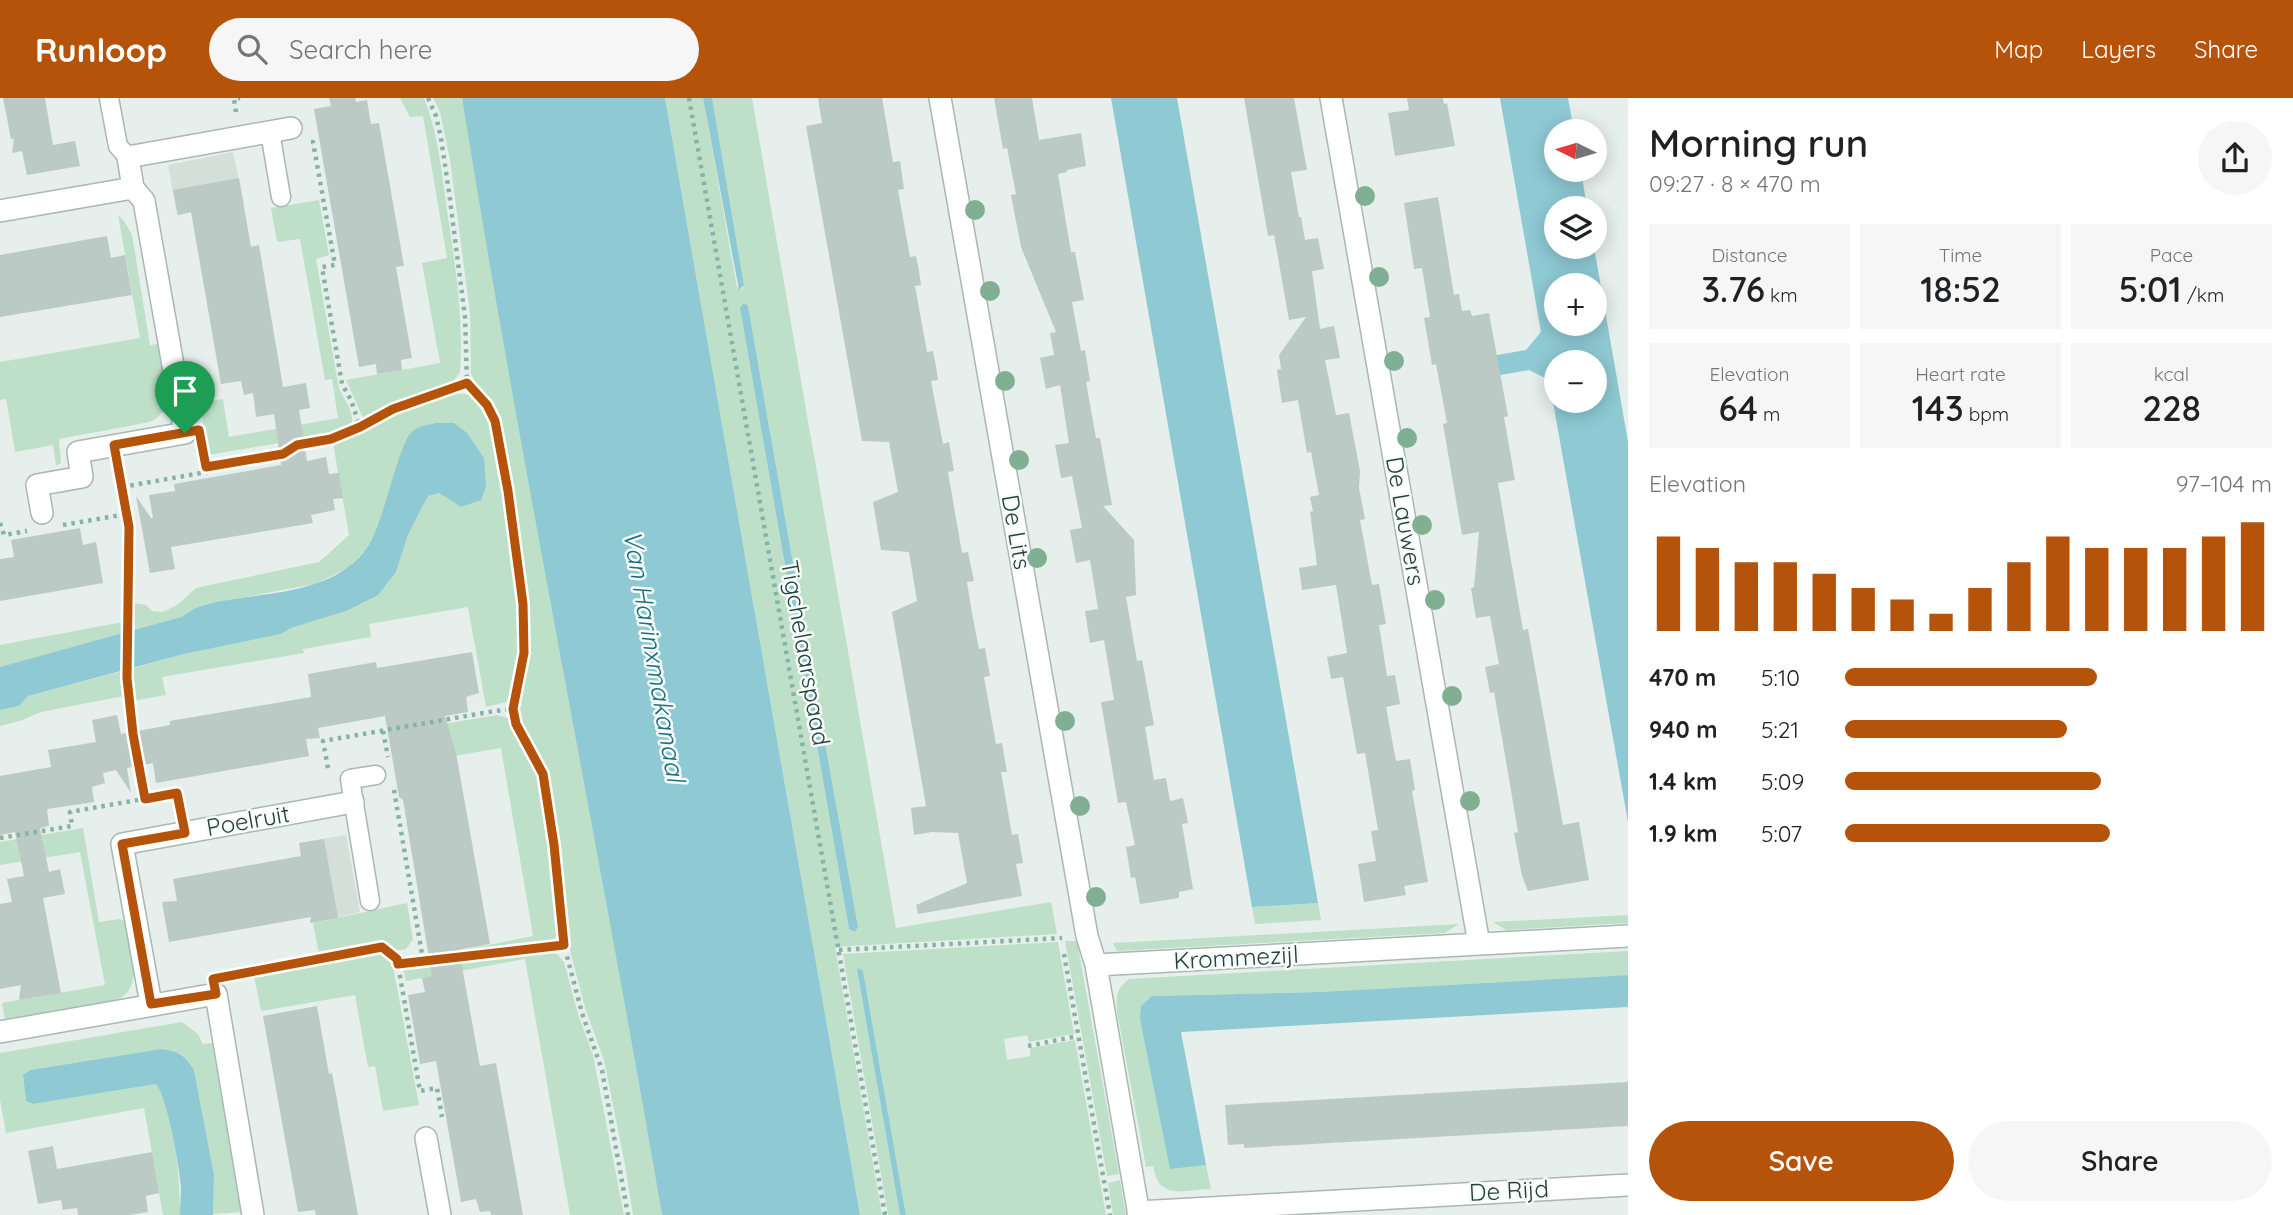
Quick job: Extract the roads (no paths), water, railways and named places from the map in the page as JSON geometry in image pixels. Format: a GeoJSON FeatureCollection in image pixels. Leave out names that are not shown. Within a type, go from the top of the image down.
{"type":"FeatureCollection","features":[{"type":"Feature","properties":{"kind":"street","name":"De Lits"},"geometry":{"type":"LineString","coordinates":[[940,98],[1087,936],[1096,965]]}},
{"type":"Feature","properties":{"kind":"street","name":"De Lauwers"},"geometry":{"type":"LineString","coordinates":[[1331,98],[1479,944]]}},
{"type":"Feature","properties":{"kind":"street"},"geometry":{"type":"LineString","coordinates":[[42,513],[37,485],[82,477],[78,452],[185,433],[144,201],[133,188],[128,157],[270,132],[298,131]]}},
{"type":"Feature","properties":{"kind":"street"},"geometry":{"type":"LineString","coordinates":[[0,211],[133,188]]}},
{"type":"Feature","properties":{"kind":"street","name":"Poelruit"},"geometry":{"type":"LineString","coordinates":[[151,1004],[122,844],[344,804]]}},
{"type":"Feature","properties":{"kind":"street","name":"Krommezijl"},"geometry":{"type":"LineString","coordinates":[[1096,965],[1628,936]]}},
{"type":"Feature","properties":{"kind":"street"},"geometry":{"type":"LineString","coordinates":[[1096,965],[1139,1213]]}},
{"type":"Feature","properties":{"kind":"street"},"geometry":{"type":"LineString","coordinates":[[0,1032],[216,994],[253,1215]]}},
{"type":"Feature","properties":{"kind":"street"},"geometry":{"type":"LineString","coordinates":[[435,1132],[440,1215]]}},
{"type":"Feature","properties":{"kind":"street","name":"De Rijd"},"geometry":{"type":"LineString","coordinates":[[1139,1213],[1628,1185]]}},
{"type":"Feature","properties":{"kind":"lane"},"geometry":{"type":"LineString","coordinates":[[109,98],[118,146],[128,157]]}},
{"type":"Feature","properties":{"kind":"lane"},"geometry":{"type":"LineString","coordinates":[[270,132],[281,197]]}},
{"type":"Feature","properties":{"kind":"lane"},"geometry":{"type":"LineString","coordinates":[[370,901],[344,804],[350,779],[382,768]]}},
{"type":"Feature","properties":{"kind":"water","name":"Van Harinxmakanaal"},"geometry":{"type":"Polygon","coordinates":[[[462,98],[665,98],[860,1215],[662,1215],[462,98]]]}},
{"type":"Feature","properties":{"kind":"water"},"geometry":{"type":"Polygon","coordinates":[[[703,98],[712,98],[744,285],[739,290],[703,98]]]}},
{"type":"Feature","properties":{"kind":"water"},"geometry":{"type":"Polygon","coordinates":[[[1111,98],[1177,98],[1318,903],[1252,907],[1111,98]]]}},
{"type":"Feature","properties":{"kind":"water"},"geometry":{"type":"Polygon","coordinates":[[[1500,98],[1568,98],[1572,119],[1544,119],[1544,182],[1583,182],[1585,196],[1544,196],[1544,259],[1596,259],[1599,273],[1544,273],[1544,336],[1607,336],[1607,322],[1628,442],[1628,822],[1555,413],[1607,413],[1607,350],[1544,350],[1544,378],[1529,370],[1473,380],[1469,360],[1526,350],[1541,332],[1500,98]]]}},
{"type":"Feature","properties":{"kind":"water"},"geometry":{"type":"Polygon","coordinates":[[[744,303],[748,306],[801,609],[797,614],[793,611],[740,308],[744,303]]]}},
{"type":"Feature","properties":{"kind":"water"},"geometry":{"type":"Polygon","coordinates":[[[435,423],[454,423],[467,433],[484,458],[486,487],[481,500],[461,507],[439,493],[428,496],[408,535],[396,572],[378,595],[346,611],[291,628],[281,634],[184,654],[28,696],[19,706],[0,710],[0,667],[181,617],[204,605],[310,585],[330,578],[348,567],[364,552],[371,540],[408,437],[414,430],[435,423]]]}},
{"type":"Feature","properties":{"kind":"water"},"geometry":{"type":"Polygon","coordinates":[[[800,628],[805,631],[858,927],[855,932],[849,929],[797,632],[800,628]]]}},
{"type":"Feature","properties":{"kind":"water"},"geometry":{"type":"Polygon","coordinates":[[[859,968],[863,971],[906,1215],[900,1215],[857,970],[859,968]]]}},
{"type":"Feature","properties":{"kind":"water"},"geometry":{"type":"Polygon","coordinates":[[[1628,975],[1628,1007],[1181,1032],[1206,1165],[1170,1169],[1140,1019],[1141,1006],[1152,996],[1320,992],[1628,975]]]}},
{"type":"Feature","properties":{"kind":"water"},"geometry":{"type":"Polygon","coordinates":[[[161,1049],[180,1055],[194,1070],[214,1175],[213,1215],[180,1215],[181,1187],[175,1149],[165,1103],[156,1084],[33,1104],[26,1101],[23,1075],[30,1070],[161,1049]]]}}]}
